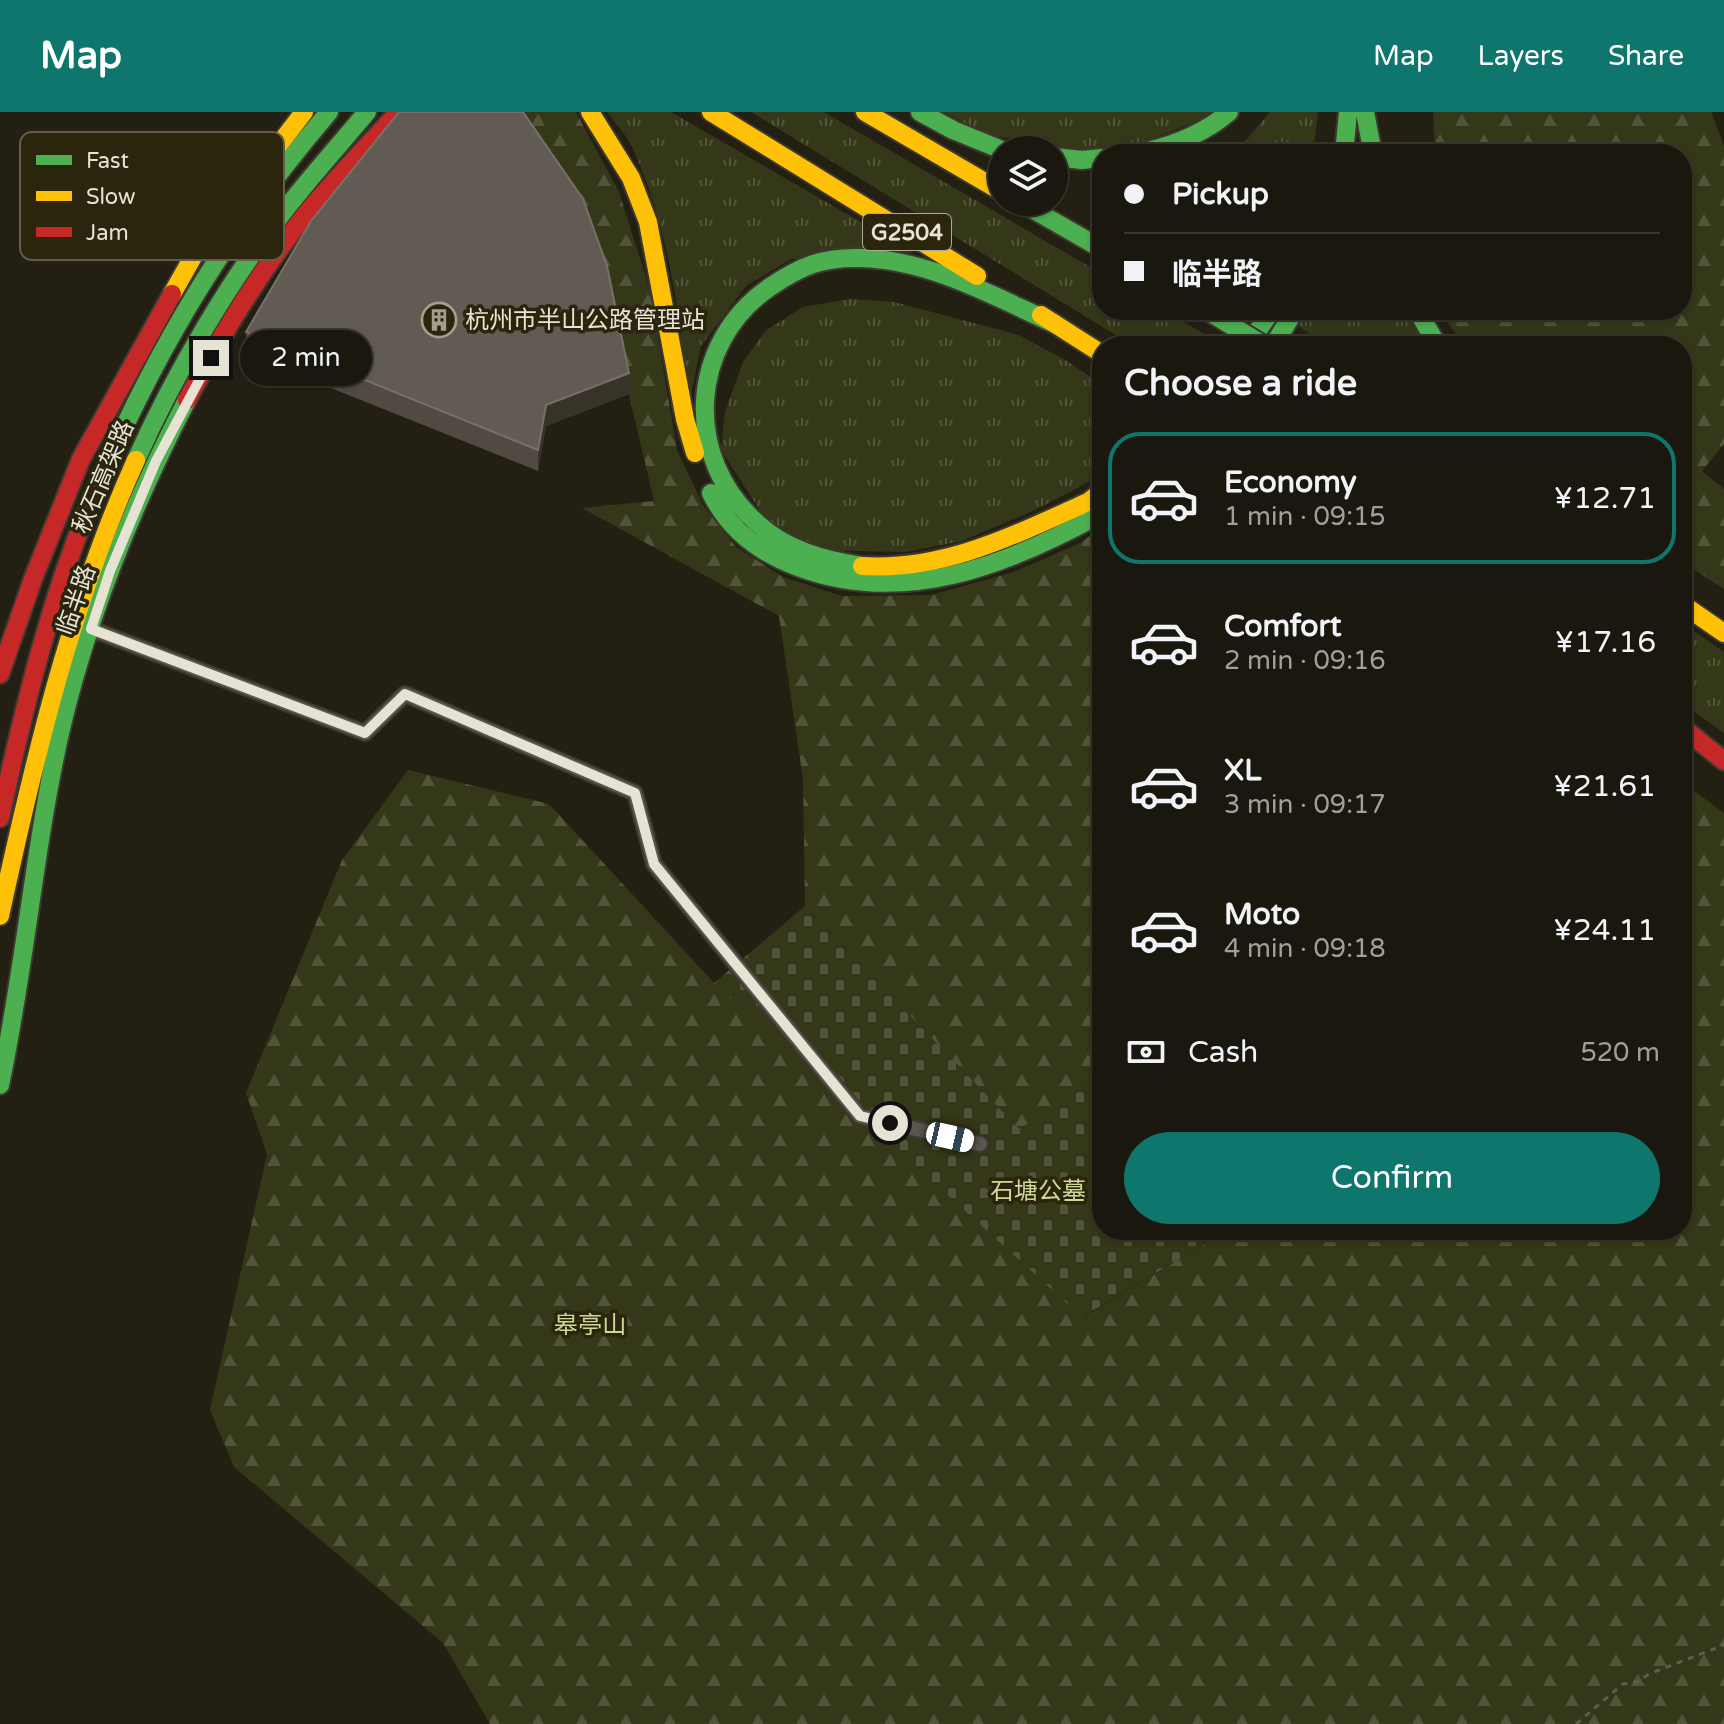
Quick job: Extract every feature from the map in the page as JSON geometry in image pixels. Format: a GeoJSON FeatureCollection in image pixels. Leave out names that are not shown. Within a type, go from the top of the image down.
{"type":"FeatureCollection","features":[{"type":"Feature","properties":{"kind":"main road","name":"临半路"},"geometry":{"type":"LineString","coordinates":[[284,138],[304,112]]}},
{"type":"Feature","properties":{"kind":"main road","name":"秋石高架路"},"geometry":{"type":"LineString","coordinates":[[284,167],[329,112]]}},
{"type":"Feature","properties":{"kind":"main road","name":"秋石高架路"},"geometry":{"type":"LineString","coordinates":[[284,211],[367,112]]}},
{"type":"Feature","properties":{"kind":"main road","name":"临半路"},"geometry":{"type":"LineString","coordinates":[[284,246],[299,224],[399,112]]}},
{"type":"Feature","properties":{"kind":"main road"},"geometry":{"type":"LineString","coordinates":[[590,112],[631,178],[648,222],[685,419],[713,499],[735,528],[765,553],[806,573],[852,582],[943,580],[990,568],[1044,546],[1092,519]]}},
{"type":"Feature","properties":{"kind":"main road","name":"G2504"},"geometry":{"type":"LineString","coordinates":[[711,112],[1092,348]]}},
{"type":"Feature","properties":{"kind":"main road"},"geometry":{"type":"LineString","coordinates":[[865,112],[988,184]]}},
{"type":"Feature","properties":{"kind":"main road"},"geometry":{"type":"LineString","coordinates":[[920,112],[988,144]]}},
{"type":"Feature","properties":{"kind":"main road"},"geometry":{"type":"LineString","coordinates":[[1170,144],[1229,112]]}},
{"type":"Feature","properties":{"kind":"main road"},"geometry":{"type":"LineString","coordinates":[[1328,144],[1330,112]]}},
{"type":"Feature","properties":{"kind":"main road"},"geometry":{"type":"LineString","coordinates":[[1345,144],[1348,112]]}},
{"type":"Feature","properties":{"kind":"main road"},"geometry":{"type":"LineString","coordinates":[[1365,112],[1371,144]]}},
{"type":"Feature","properties":{"kind":"main road"},"geometry":{"type":"LineString","coordinates":[[1068,158],[1092,159]]}},
{"type":"Feature","properties":{"kind":"main road"},"geometry":{"type":"LineString","coordinates":[[1044,216],[1092,243]]}},
{"type":"Feature","properties":{"kind":"main road"},"geometry":{"type":"LineString","coordinates":[[1055,324],[947,277],[903,262],[860,258],[805,265],[758,293],[726,333],[708,374],[703,423],[715,464],[727,489],[758,527],[789,547],[841,563],[894,567],[960,557],[1092,499]]}},
{"type":"Feature","properties":{"kind":"main road","name":"临半路"},"geometry":{"type":"LineString","coordinates":[[0,674],[33,579],[88,445],[191,260]]}},
{"type":"Feature","properties":{"kind":"main road","name":"秋石高架路"},"geometry":{"type":"LineString","coordinates":[[0,818],[38,653],[84,523],[135,401],[192,297],[216,260]]}},
{"type":"Feature","properties":{"kind":"main road","name":"秋石高架路"},"geometry":{"type":"LineString","coordinates":[[0,916],[32,771],[69,634],[108,522],[158,411],[249,260]]}},
{"type":"Feature","properties":{"kind":"main road","name":"临半路"},"geometry":{"type":"LineString","coordinates":[[0,1085],[53,775],[72,686],[110,571],[156,461],[225,332],[274,260]]}},
{"type":"Feature","properties":{"kind":"main road"},"geometry":{"type":"LineString","coordinates":[[1222,320],[1249,336]]}},
{"type":"Feature","properties":{"kind":"main road"},"geometry":{"type":"LineString","coordinates":[[1692,610],[1724,633]]}},
{"type":"Feature","properties":{"kind":"main road"},"geometry":{"type":"LineString","coordinates":[[1692,735],[1724,761]]}},
{"type":"Feature","properties":{"kind":"street"},"geometry":{"type":"LineString","coordinates":[[91,629],[365,733],[405,694],[635,793],[654,864],[860,1116],[980,1144]]}},
{"type":"Feature","properties":{"kind":"path"},"geometry":{"type":"LineString","coordinates":[[1576,1724],[1623,1684],[1637,1682],[1649,1674],[1724,1645]]}},
{"type":"Feature","properties":{"kind":"green space"},"geometry":{"type":"Polygon","coordinates":[[[508,112],[576,112],[619,192],[650,290],[677,450],[704,507],[736,547],[783,577],[842,596],[931,595],[1014,572],[1082,542],[1092,534],[1092,1083],[1019,1130],[805,906],[803,779],[779,616],[582,508],[654,501],[622,365],[508,112]]]}},
{"type":"Feature","properties":{"kind":"green space"},"geometry":{"type":"Polygon","coordinates":[[[607,112],[671,112],[914,253],[791,259],[746,286],[701,346],[689,403],[677,305],[664,240],[645,177],[632,147],[607,112]]]}},
{"type":"Feature","properties":{"kind":"green space"},"geometry":{"type":"Polygon","coordinates":[[[751,112],[824,112],[988,208],[988,216],[1002,216],[1092,268],[1092,320],[1180,320],[1208,336],[1118,336],[751,112]]]}},
{"type":"Feature","properties":{"kind":"green space"},"geometry":{"type":"Polygon","coordinates":[[[944,112],[1213,112],[1208,117],[1139,144],[1092,144],[1091,150],[1068,147],[1068,136],[997,136],[983,133],[944,112]]]}},
{"type":"Feature","properties":{"kind":"green space"},"geometry":{"type":"Polygon","coordinates":[[[1270,112],[1318,112],[1314,144],[1240,144],[1270,112]]]}},
{"type":"Feature","properties":{"kind":"green space"},"geometry":{"type":"Polygon","coordinates":[[[1433,112],[1711,112],[1724,146],[1724,444],[1702,471],[1724,489],[1724,589],[1692,568],[1692,336],[1458,336],[1446,320],[1692,320],[1692,144],[1435,144],[1433,112]]]}},
{"type":"Feature","properties":{"kind":"green space"},"geometry":{"type":"Polygon","coordinates":[[[850,299],[894,302],[1019,335],[1067,361],[1092,378],[1092,480],[1035,510],[962,541],[905,552],[815,550],[768,523],[721,450],[725,412],[743,362],[765,331],[803,307],[850,299]]]}},
{"type":"Feature","properties":{"kind":"green space"},"geometry":{"type":"Polygon","coordinates":[[[1300,320],[1411,320],[1420,336],[1313,336],[1297,325],[1300,320]]]}},
{"type":"Feature","properties":{"kind":"green space"},"geometry":{"type":"Polygon","coordinates":[[[1692,630],[1724,652],[1724,733],[1692,710],[1692,630]]]}},
{"type":"Feature","properties":{"kind":"green space","name":"皋亭山"},"geometry":{"type":"Polygon","coordinates":[[[408,770],[549,804],[714,983],[1083,1317],[1211,1240],[1692,1240],[1692,789],[1724,813],[1724,1724],[490,1724],[443,1643],[234,1467],[210,1410],[267,1154],[246,1093],[342,860],[408,770]]]}},
{"type":"Feature","properties":{"kind":"green space","name":"石塘公墓"},"geometry":{"type":"Polygon","coordinates":[[[805,906],[1019,1129],[1092,1083],[1092,1240],[1211,1240],[1082,1317],[714,983],[805,906]]]}},
{"type":"Feature","properties":{"kind":"building","name":"杭州市半山公路管理站"},"geometry":{"type":"Polygon","coordinates":[[[399,112],[523,112],[583,199],[607,266],[629,373],[546,405],[538,450],[246,332],[311,221],[399,112]]]}},
{"type":"Feature","properties":{"kind":"traffic: fast"},"geometry":{"type":"LineString","coordinates":[[284,167],[329,112]]}},
{"type":"Feature","properties":{"kind":"traffic: fast"},"geometry":{"type":"LineString","coordinates":[[284,212],[367,112]]}},
{"type":"Feature","properties":{"kind":"traffic: fast"},"geometry":{"type":"LineString","coordinates":[[920,112],[988,144]]}},
{"type":"Feature","properties":{"kind":"traffic: fast"},"geometry":{"type":"LineString","coordinates":[[1171,144],[1208,127],[1229,112]]}},
{"type":"Feature","properties":{"kind":"traffic: fast"},"geometry":{"type":"LineString","coordinates":[[1345,144],[1348,112]]}},
{"type":"Feature","properties":{"kind":"traffic: fast"},"geometry":{"type":"LineString","coordinates":[[1365,112],[1371,144]]}},
{"type":"Feature","properties":{"kind":"traffic: fast"},"geometry":{"type":"LineString","coordinates":[[1068,158],[1092,159]]}},
{"type":"Feature","properties":{"kind":"traffic: fast"},"geometry":{"type":"LineString","coordinates":[[1044,216],[1092,243]]}},
{"type":"Feature","properties":{"kind":"traffic: fast"},"geometry":{"type":"LineString","coordinates":[[862,566],[806,552],[768,532],[733,496],[716,467],[707,435],[705,402],[710,369],[723,338],[743,311],[770,287],[802,268],[823,261],[861,258],[887,260],[936,272],[1055,324]]}},
{"type":"Feature","properties":{"kind":"traffic: fast"},"geometry":{"type":"LineString","coordinates":[[101,478],[148,378],[218,260]]}},
{"type":"Feature","properties":{"kind":"traffic: fast"},"geometry":{"type":"LineString","coordinates":[[136,460],[186,362],[248,260]]}},
{"type":"Feature","properties":{"kind":"traffic: fast"},"geometry":{"type":"LineString","coordinates":[[1222,320],[1249,336]]}},
{"type":"Feature","properties":{"kind":"traffic: fast"},"geometry":{"type":"LineString","coordinates":[[1254,336],[1265,320]]}},
{"type":"Feature","properties":{"kind":"traffic: fast"},"geometry":{"type":"LineString","coordinates":[[1279,336],[1289,320]]}},
{"type":"Feature","properties":{"kind":"traffic: fast"},"geometry":{"type":"LineString","coordinates":[[1423,320],[1432,336]]}},
{"type":"Feature","properties":{"kind":"traffic: fast"},"geometry":{"type":"LineString","coordinates":[[0,1085],[51,777],[71,690],[113,563],[148,480],[187,400]]}},
{"type":"Feature","properties":{"kind":"traffic: fast"},"geometry":{"type":"LineString","coordinates":[[711,493],[736,529],[771,555],[798,567],[838,578],[877,583],[916,581],[992,563],[1030,549],[1092,518]]}},
{"type":"Feature","properties":{"kind":"traffic: slow"},"geometry":{"type":"LineString","coordinates":[[284,138],[304,112]]}},
{"type":"Feature","properties":{"kind":"traffic: slow"},"geometry":{"type":"LineString","coordinates":[[590,112],[631,178],[648,222],[685,419],[695,453]]}},
{"type":"Feature","properties":{"kind":"traffic: slow"},"geometry":{"type":"LineString","coordinates":[[711,112],[977,276]]}},
{"type":"Feature","properties":{"kind":"traffic: slow"},"geometry":{"type":"LineString","coordinates":[[865,112],[988,184]]}},
{"type":"Feature","properties":{"kind":"traffic: slow"},"geometry":{"type":"LineString","coordinates":[[172,294],[191,260]]}},
{"type":"Feature","properties":{"kind":"traffic: slow"},"geometry":{"type":"LineString","coordinates":[[1041,315],[1092,348]]}},
{"type":"Feature","properties":{"kind":"traffic: slow"},"geometry":{"type":"LineString","coordinates":[[0,916],[56,684],[92,571],[136,460]]}},
{"type":"Feature","properties":{"kind":"traffic: slow"},"geometry":{"type":"LineString","coordinates":[[862,566],[893,566],[950,557],[1033,527],[1092,499]]}},
{"type":"Feature","properties":{"kind":"traffic: slow"},"geometry":{"type":"LineString","coordinates":[[1692,611],[1724,633]]}},
{"type":"Feature","properties":{"kind":"traffic: jam"},"geometry":{"type":"LineString","coordinates":[[284,242],[399,112]]}},
{"type":"Feature","properties":{"kind":"traffic: jam"},"geometry":{"type":"LineString","coordinates":[[187,400],[229,325],[271,260]]}},
{"type":"Feature","properties":{"kind":"traffic: jam"},"geometry":{"type":"LineString","coordinates":[[0,674],[33,579],[81,459],[172,294]]}},
{"type":"Feature","properties":{"kind":"traffic: jam"},"geometry":{"type":"LineString","coordinates":[[0,818],[30,688],[55,603],[101,478]]}},
{"type":"Feature","properties":{"kind":"traffic: jam"},"geometry":{"type":"LineString","coordinates":[[1692,735],[1724,761]]}},
{"type":"Feature","properties":{"kind":"place","name":"杭州市半山公路管理站"},"geometry":{"type":"Point","coordinates":[439,320]}},
{"type":"Feature","properties":{"kind":"route"},"geometry":{"type":"LineString","coordinates":[[211,358],[156,461],[110,571],[91,629],[365,733],[405,694],[635,793],[654,864],[860,1116],[890,1123]]}}]}
